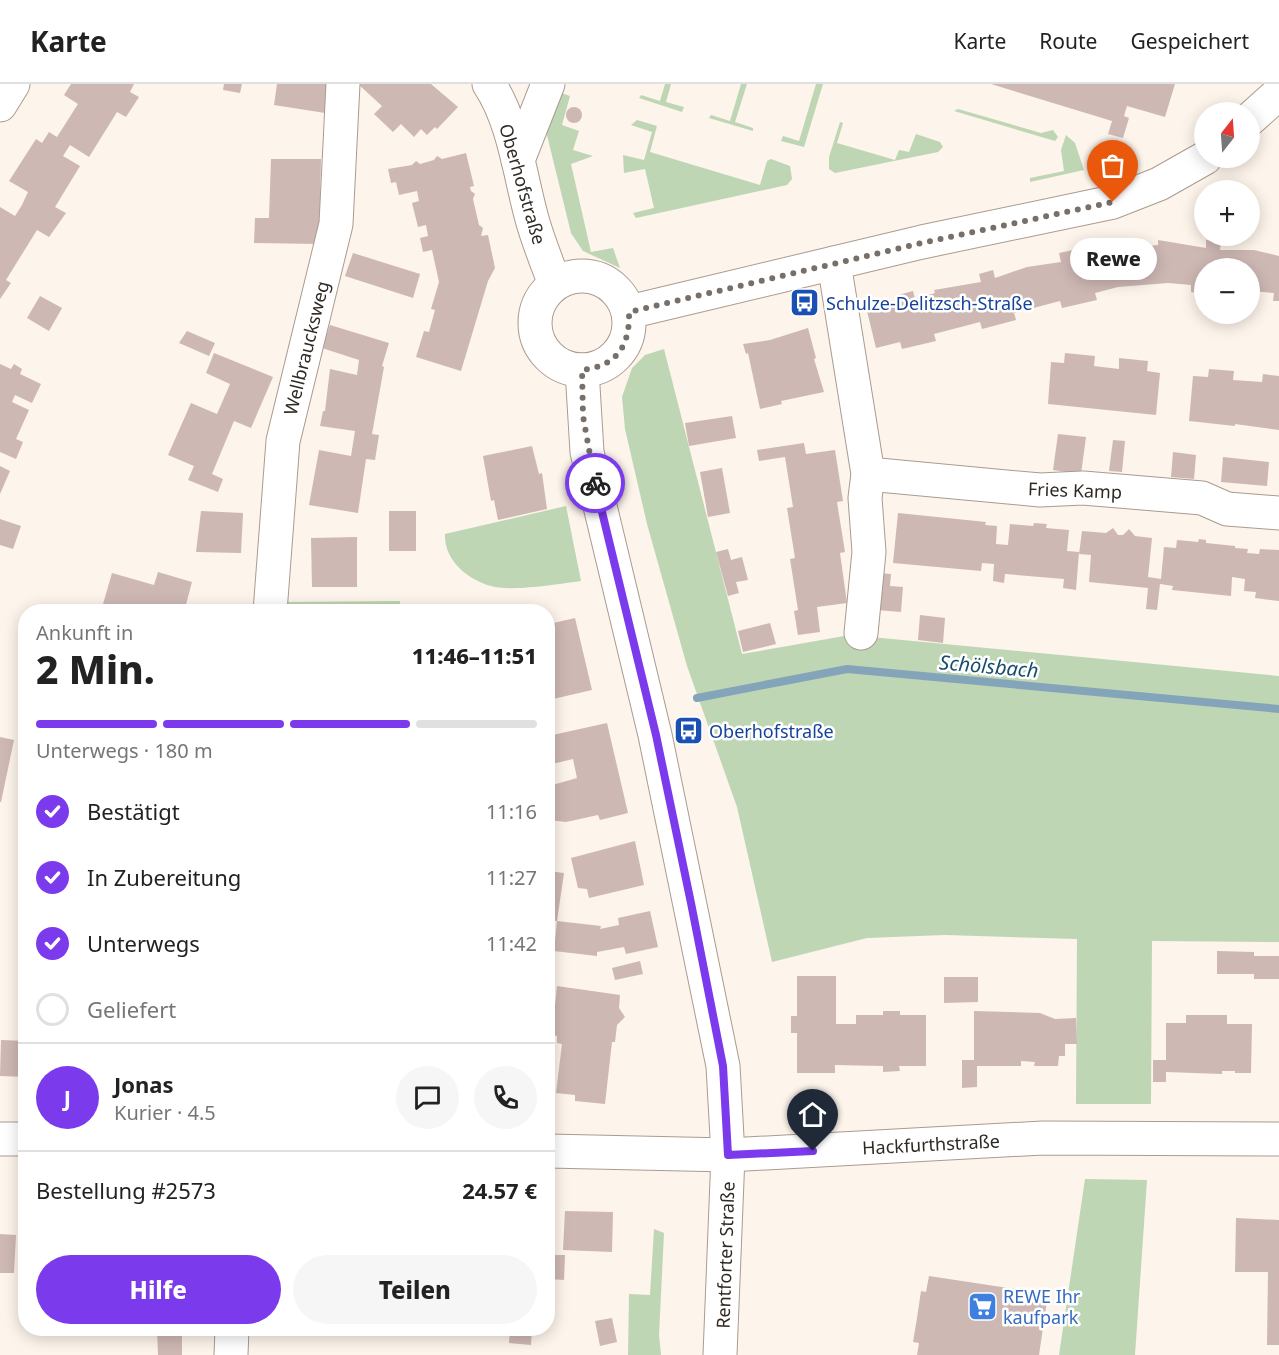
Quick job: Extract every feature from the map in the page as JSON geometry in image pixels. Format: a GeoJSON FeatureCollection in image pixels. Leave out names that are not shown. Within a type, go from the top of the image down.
{"type":"FeatureCollection","features":[{"type":"Feature","properties":{"kind":"street"},"geometry":{"type":"LineString","coordinates":[[0,105],[13,84]]}},
{"type":"Feature","properties":{"kind":"street","name":"Wellbraucksweg"},"geometry":{"type":"LineString","coordinates":[[271,604],[283,441],[336,224],[343,84]]}},
{"type":"Feature","properties":{"kind":"street","name":"Oberhofstraße"},"geometry":{"type":"LineString","coordinates":[[489,84],[496,94],[518,160],[532,219],[555,284]]}},
{"type":"Feature","properties":{"kind":"street"},"geometry":{"type":"LineString","coordinates":[[518,160],[548,84]]}},
{"type":"Feature","properties":{"kind":"street"},"geometry":{"type":"LineString","coordinates":[[1260,110],[1279,93]]}},
{"type":"Feature","properties":{"kind":"street"},"geometry":{"type":"LineString","coordinates":[[629,312],[834,263],[1113,202],[1159,184],[1194,164]]}},
{"type":"Feature","properties":{"kind":"street"},"geometry":{"type":"LineString","coordinates":[[834,263],[868,474],[865,498],[869,552],[861,633]]}},
{"type":"Feature","properties":{"kind":"street"},"geometry":{"type":"LineString","coordinates":[[572,276],[591,276],[608,283],[621,295],[629,312],[630,330],[624,347],[612,361],[596,369],[582,370],[558,364],[543,349],[538,340],[535,319],[541,299],[555,284],[572,276]]}},
{"type":"Feature","properties":{"kind":"street"},"geometry":{"type":"LineString","coordinates":[[582,370],[587,452],[656,735],[723,1066],[728,1155]]}},
{"type":"Feature","properties":{"kind":"street","name":"Fries Kamp"},"geometry":{"type":"LineString","coordinates":[[868,474],[1040,490],[1083,488],[1202,498],[1227,509],[1279,513]]}},
{"type":"Feature","properties":{"kind":"street","name":"Hackfurthstraße"},"geometry":{"type":"LineString","coordinates":[[555,1151],[728,1155],[1043,1138],[1279,1139]]}},
{"type":"Feature","properties":{"kind":"street"},"geometry":{"type":"LineString","coordinates":[[0,1139],[18,1139]]}},
{"type":"Feature","properties":{"kind":"street","name":"Rentforter Straße"},"geometry":{"type":"LineString","coordinates":[[720,1355],[727,1243],[728,1155]]}},
{"type":"Feature","properties":{"kind":"street"},"geometry":{"type":"LineString","coordinates":[[231,1355],[232,1336]]}},
{"type":"Feature","properties":{"kind":"green space"},"geometry":{"type":"Polygon","coordinates":[[[665,84],[671,84],[666,102],[684,107],[682,112],[639,98],[641,95],[660,101],[665,84]]]}},
{"type":"Feature","properties":{"kind":"green space"},"geometry":{"type":"Polygon","coordinates":[[[741,84],[747,84],[735,122],[753,128],[753,131],[709,118],[711,115],[730,121],[741,84]]]}},
{"type":"Feature","properties":{"kind":"green space"},"geometry":{"type":"Polygon","coordinates":[[[816,84],[823,84],[804,147],[781,141],[783,136],[799,141],[816,84]]]}},
{"type":"Feature","properties":{"kind":"green space"},"geometry":{"type":"Polygon","coordinates":[[[558,92],[570,96],[562,125],[579,131],[573,150],[593,156],[571,164],[591,252],[613,248],[620,268],[583,251],[571,233],[544,123],[558,92]]]}},
{"type":"Feature","properties":{"kind":"green space"},"geometry":{"type":"Polygon","coordinates":[[[958,109],[1041,133],[1053,130],[1058,137],[1055,141],[954,111],[958,109]]]}},
{"type":"Feature","properties":{"kind":"green space"},"geometry":{"type":"Polygon","coordinates":[[[637,120],[657,126],[650,152],[760,185],[767,161],[771,159],[790,166],[792,179],[787,185],[636,218],[633,213],[654,208],[645,169],[624,173],[623,155],[644,160],[652,132],[631,125],[637,120]]]}},
{"type":"Feature","properties":{"kind":"green space"},"geometry":{"type":"Polygon","coordinates":[[[840,122],[843,123],[837,143],[895,160],[899,150],[909,152],[916,134],[940,142],[943,147],[938,152],[835,173],[829,169],[829,157],[840,122]]]}},
{"type":"Feature","properties":{"kind":"green space"},"geometry":{"type":"Polygon","coordinates":[[[1066,135],[1075,143],[1084,170],[1030,182],[1030,178],[1064,171],[1061,150],[1066,135]]]}},
{"type":"Feature","properties":{"kind":"green space"},"geometry":{"type":"Polygon","coordinates":[[[664,349],[742,654],[850,635],[1279,676],[1279,942],[1152,941],[1151,1104],[1076,1104],[1077,939],[945,935],[867,938],[772,962],[737,807],[687,666],[647,524],[625,429],[622,397],[632,368],[645,355],[664,349]]]}},
{"type":"Feature","properties":{"kind":"green space"},"geometry":{"type":"Polygon","coordinates":[[[566,506],[581,581],[523,588],[500,588],[474,579],[459,567],[448,552],[445,534],[566,506]]]}},
{"type":"Feature","properties":{"kind":"green space"},"geometry":{"type":"Polygon","coordinates":[[[400,601],[400,604],[287,604],[287,602],[400,601]]]}},
{"type":"Feature","properties":{"kind":"green space"},"geometry":{"type":"Polygon","coordinates":[[[1085,1179],[1147,1180],[1135,1355],[1059,1355],[1085,1179]]]}},
{"type":"Feature","properties":{"kind":"green space"},"geometry":{"type":"Polygon","coordinates":[[[654,1229],[664,1233],[659,1335],[661,1355],[628,1355],[629,1294],[650,1295],[654,1229]]]}},
{"type":"Feature","properties":{"kind":"building"},"geometry":{"type":"Polygon","coordinates":[[[71,84],[134,84],[130,92],[139,97],[126,117],[117,112],[89,157],[70,145],[63,156],[80,166],[55,207],[66,213],[49,237],[37,230],[6,280],[11,283],[0,299],[0,207],[15,216],[22,205],[28,192],[9,181],[36,139],[42,143],[49,132],[57,137],[78,104],[64,95],[71,84]]]}},
{"type":"Feature","properties":{"kind":"building"},"geometry":{"type":"Polygon","coordinates":[[[224,84],[242,84],[240,93],[223,90],[224,84]]]}},
{"type":"Feature","properties":{"kind":"building"},"geometry":{"type":"Polygon","coordinates":[[[277,84],[329,84],[325,113],[274,105],[277,84]]]}},
{"type":"Feature","properties":{"kind":"building"},"geometry":{"type":"Polygon","coordinates":[[[358,84],[431,84],[458,107],[437,129],[435,127],[427,135],[421,129],[414,137],[401,124],[393,132],[374,114],[382,106],[358,84]]]}},
{"type":"Feature","properties":{"kind":"building"},"geometry":{"type":"Polygon","coordinates":[[[991,84],[1175,84],[1165,117],[1127,106],[1124,116],[1129,118],[1123,138],[1108,134],[1112,121],[991,84]]]}},
{"type":"Feature","properties":{"kind":"building"},"geometry":{"type":"Polygon","coordinates":[[[574,107],[580,109],[582,115],[580,121],[574,123],[568,121],[566,115],[568,109],[574,107]]]}},
{"type":"Feature","properties":{"kind":"building"},"geometry":{"type":"Polygon","coordinates":[[[466,153],[474,186],[470,187],[475,194],[473,199],[479,225],[483,228],[481,236],[488,235],[495,268],[488,281],[461,371],[416,357],[424,331],[429,332],[435,310],[431,309],[439,282],[432,250],[423,252],[420,238],[428,236],[426,225],[418,227],[412,203],[419,201],[417,191],[399,195],[396,182],[391,183],[388,169],[412,165],[416,161],[420,164],[434,160],[437,156],[442,159],[466,153]]]}},
{"type":"Feature","properties":{"kind":"building"},"geometry":{"type":"Polygon","coordinates":[[[271,159],[321,159],[319,244],[254,243],[255,218],[269,218],[271,159]]]}},
{"type":"Feature","properties":{"kind":"building"},"geometry":{"type":"Polygon","coordinates":[[[1158,240],[1206,248],[1206,246],[1220,246],[1220,250],[1254,250],[1279,256],[1279,301],[1273,301],[1274,293],[1260,292],[1260,258],[1194,258],[1194,292],[1191,292],[1191,285],[1168,283],[1118,287],[1095,293],[1097,300],[1062,308],[1060,301],[1014,313],[1016,320],[982,329],[980,322],[934,334],[936,341],[902,349],[900,342],[876,348],[867,311],[900,302],[898,295],[913,291],[915,299],[935,293],[934,290],[981,282],[979,274],[993,270],[995,278],[1027,267],[1061,262],[1059,253],[1073,250],[1075,258],[1121,243],[1122,249],[1158,245],[1158,240]]]}},
{"type":"Feature","properties":{"kind":"building"},"geometry":{"type":"Polygon","coordinates":[[[353,253],[420,274],[413,298],[345,276],[353,253]]]}},
{"type":"Feature","properties":{"kind":"building"},"geometry":{"type":"Polygon","coordinates":[[[40,296],[62,308],[49,331],[27,318],[40,296]]]}},
{"type":"Feature","properties":{"kind":"building"},"geometry":{"type":"Polygon","coordinates":[[[330,325],[389,343],[382,366],[384,367],[372,434],[379,435],[375,460],[366,459],[358,513],[309,505],[319,450],[351,456],[355,431],[320,426],[323,411],[325,411],[330,369],[357,375],[359,360],[322,348],[330,325]]]}},
{"type":"Feature","properties":{"kind":"building"},"geometry":{"type":"Polygon","coordinates":[[[808,328],[824,392],[781,401],[782,404],[760,409],[748,353],[746,354],[743,344],[770,340],[808,328]]]}},
{"type":"Feature","properties":{"kind":"building"},"geometry":{"type":"Polygon","coordinates":[[[187,331],[215,343],[209,356],[179,343],[187,331]]]}},
{"type":"Feature","properties":{"kind":"building"},"geometry":{"type":"Polygon","coordinates":[[[214,353],[273,377],[251,428],[234,421],[212,474],[223,479],[218,492],[188,480],[194,466],[168,455],[191,403],[217,414],[230,384],[206,373],[214,353]]]}},
{"type":"Feature","properties":{"kind":"building"},"geometry":{"type":"Polygon","coordinates":[[[1065,353],[1095,356],[1094,366],[1119,369],[1119,358],[1148,361],[1147,371],[1160,373],[1156,415],[1048,404],[1051,362],[1064,363],[1065,353]]]}},
{"type":"Feature","properties":{"kind":"building"},"geometry":{"type":"Polygon","coordinates":[[[0,364],[11,369],[14,364],[22,369],[20,374],[41,384],[32,403],[15,395],[12,402],[29,410],[16,439],[23,442],[16,459],[0,452],[0,364]]]}},
{"type":"Feature","properties":{"kind":"building"},"geometry":{"type":"Polygon","coordinates":[[[1209,369],[1234,371],[1233,380],[1262,382],[1263,374],[1279,376],[1279,430],[1189,421],[1193,376],[1208,377],[1209,369]]]}},
{"type":"Feature","properties":{"kind":"building"},"geometry":{"type":"Polygon","coordinates":[[[732,416],[736,438],[689,446],[685,423],[732,416]]]}},
{"type":"Feature","properties":{"kind":"building"},"geometry":{"type":"Polygon","coordinates":[[[1058,434],[1086,437],[1081,474],[1053,470],[1058,434]]]}},
{"type":"Feature","properties":{"kind":"building"},"geometry":{"type":"Polygon","coordinates":[[[1113,440],[1125,441],[1122,472],[1109,471],[1113,440]]]}},
{"type":"Feature","properties":{"kind":"building"},"geometry":{"type":"Polygon","coordinates":[[[804,443],[806,454],[835,450],[843,501],[837,502],[845,552],[840,553],[847,603],[817,607],[820,632],[798,635],[794,611],[798,610],[790,559],[795,558],[787,508],[793,507],[785,457],[759,461],[757,450],[804,443]]]}},
{"type":"Feature","properties":{"kind":"building"},"geometry":{"type":"Polygon","coordinates":[[[532,446],[539,474],[542,473],[547,509],[498,520],[494,500],[491,501],[483,456],[532,446]]]}},
{"type":"Feature","properties":{"kind":"building"},"geometry":{"type":"Polygon","coordinates":[[[1173,452],[1196,455],[1194,479],[1171,477],[1173,452]]]}},
{"type":"Feature","properties":{"kind":"building"},"geometry":{"type":"Polygon","coordinates":[[[1223,457],[1269,462],[1267,486],[1221,482],[1223,457]]]}},
{"type":"Feature","properties":{"kind":"building"},"geometry":{"type":"Polygon","coordinates":[[[0,466],[10,471],[0,494],[0,466]]]}},
{"type":"Feature","properties":{"kind":"building"},"geometry":{"type":"Polygon","coordinates":[[[722,468],[730,513],[708,517],[700,472],[722,468]]]}},
{"type":"Feature","properties":{"kind":"building"},"geometry":{"type":"Polygon","coordinates":[[[201,511],[243,513],[241,553],[196,552],[201,511]]]}},
{"type":"Feature","properties":{"kind":"building"},"geometry":{"type":"Polygon","coordinates":[[[389,511],[416,511],[416,551],[389,551],[389,511]]]}},
{"type":"Feature","properties":{"kind":"building"},"geometry":{"type":"Polygon","coordinates":[[[898,513],[986,522],[985,525],[997,526],[996,544],[1008,545],[1010,524],[1033,526],[1034,523],[1047,524],[1046,528],[1069,530],[1067,551],[1079,552],[1076,590],[1063,588],[1064,579],[1005,574],[1004,583],[993,581],[994,564],[982,563],[981,571],[893,563],[898,513]]]}},
{"type":"Feature","properties":{"kind":"building"},"geometry":{"type":"Polygon","coordinates":[[[0,519],[21,526],[13,549],[0,545],[0,519]]]}},
{"type":"Feature","properties":{"kind":"building"},"geometry":{"type":"Polygon","coordinates":[[[1113,528],[1118,535],[1123,535],[1129,529],[1135,536],[1152,538],[1148,577],[1161,579],[1164,547],[1176,548],[1177,540],[1198,542],[1199,539],[1206,540],[1206,543],[1248,549],[1247,553],[1259,554],[1260,549],[1279,550],[1279,601],[1255,598],[1256,592],[1244,591],[1245,579],[1232,577],[1231,596],[1172,590],[1173,586],[1160,584],[1157,610],[1146,609],[1148,588],[1089,582],[1091,555],[1079,554],[1082,531],[1106,533],[1113,528]]]}},
{"type":"Feature","properties":{"kind":"building"},"geometry":{"type":"Polygon","coordinates":[[[357,537],[357,587],[312,587],[311,538],[357,537]]]}},
{"type":"Feature","properties":{"kind":"building"},"geometry":{"type":"Polygon","coordinates":[[[728,549],[731,560],[742,557],[748,580],[736,582],[739,593],[728,596],[716,552],[728,549]]]}},
{"type":"Feature","properties":{"kind":"building"},"geometry":{"type":"Polygon","coordinates":[[[158,572],[192,582],[186,604],[103,604],[112,573],[154,585],[158,572]]]}},
{"type":"Feature","properties":{"kind":"building"},"geometry":{"type":"Polygon","coordinates":[[[879,573],[891,574],[890,586],[903,587],[901,612],[876,610],[879,573]]]}},
{"type":"Feature","properties":{"kind":"building"},"geometry":{"type":"Polygon","coordinates":[[[920,615],[945,618],[943,643],[918,640],[920,615]]]}},
{"type":"Feature","properties":{"kind":"building"},"geometry":{"type":"Polygon","coordinates":[[[575,618],[592,690],[555,699],[555,623],[575,618]]]}},
{"type":"Feature","properties":{"kind":"building"},"geometry":{"type":"Polygon","coordinates":[[[770,623],[776,644],[743,652],[738,631],[770,623]]]}},
{"type":"Feature","properties":{"kind":"building"},"geometry":{"type":"Polygon","coordinates":[[[607,723],[628,813],[600,820],[598,815],[566,822],[555,821],[555,784],[577,778],[573,759],[555,763],[555,734],[607,723]]]}},
{"type":"Feature","properties":{"kind":"building"},"geometry":{"type":"Polygon","coordinates":[[[0,737],[14,740],[1,802],[0,802],[0,737]]]}},
{"type":"Feature","properties":{"kind":"building"},"geometry":{"type":"Polygon","coordinates":[[[635,841],[644,885],[589,898],[587,889],[578,888],[571,858],[635,841]]]}},
{"type":"Feature","properties":{"kind":"building"},"geometry":{"type":"Polygon","coordinates":[[[555,872],[564,873],[557,921],[555,921],[555,872]]]}},
{"type":"Feature","properties":{"kind":"building"},"geometry":{"type":"Polygon","coordinates":[[[650,911],[658,947],[626,954],[624,947],[597,952],[597,956],[555,951],[557,921],[601,926],[600,929],[619,925],[618,918],[650,911]]]}},
{"type":"Feature","properties":{"kind":"building"},"geometry":{"type":"Polygon","coordinates":[[[1217,951],[1254,952],[1254,956],[1279,956],[1279,979],[1254,979],[1254,974],[1217,974],[1217,951]]]}},
{"type":"Feature","properties":{"kind":"building"},"geometry":{"type":"Polygon","coordinates":[[[640,961],[643,974],[615,980],[612,968],[640,961]]]}},
{"type":"Feature","properties":{"kind":"building"},"geometry":{"type":"Polygon","coordinates":[[[797,976],[836,976],[836,1024],[856,1024],[856,1015],[883,1015],[883,1011],[900,1011],[900,1015],[926,1015],[926,1066],[899,1066],[900,1071],[883,1072],[883,1066],[835,1065],[835,1073],[797,1073],[797,1033],[791,1033],[791,1016],[797,1016],[797,976]]]}},
{"type":"Feature","properties":{"kind":"building"},"geometry":{"type":"Polygon","coordinates":[[[944,977],[978,977],[978,1002],[944,1003],[944,977]]]}},
{"type":"Feature","properties":{"kind":"building"},"geometry":{"type":"Polygon","coordinates":[[[557,986],[620,995],[619,1008],[625,1017],[617,1025],[615,1042],[612,1042],[605,1104],[575,1101],[575,1095],[556,1093],[562,1044],[557,1043],[557,1036],[555,1036],[557,986]]]}},
{"type":"Feature","properties":{"kind":"building"},"geometry":{"type":"Polygon","coordinates":[[[974,1011],[1040,1013],[1055,1019],[1076,1018],[1077,1044],[1065,1044],[1065,1056],[1059,1056],[1058,1066],[1034,1066],[1035,1062],[1021,1061],[1021,1066],[977,1066],[977,1087],[962,1088],[962,1060],[974,1060],[974,1011]]]}},
{"type":"Feature","properties":{"kind":"building"},"geometry":{"type":"Polygon","coordinates":[[[1186,1015],[1227,1015],[1227,1024],[1252,1024],[1251,1073],[1235,1073],[1235,1071],[1222,1071],[1222,1074],[1166,1072],[1166,1082],[1153,1082],[1153,1060],[1166,1060],[1166,1023],[1186,1023],[1186,1015]]]}},
{"type":"Feature","properties":{"kind":"building"},"geometry":{"type":"Polygon","coordinates":[[[1,1040],[18,1041],[18,1077],[0,1076],[1,1040]]]}},
{"type":"Feature","properties":{"kind":"building"},"geometry":{"type":"Polygon","coordinates":[[[565,1211],[613,1212],[612,1252],[563,1250],[565,1211]]]}},
{"type":"Feature","properties":{"kind":"building"},"geometry":{"type":"Polygon","coordinates":[[[1236,1218],[1279,1220],[1279,1345],[1267,1345],[1268,1272],[1235,1272],[1236,1218]]]}},
{"type":"Feature","properties":{"kind":"building"},"geometry":{"type":"Polygon","coordinates":[[[0,1234],[16,1235],[14,1273],[0,1273],[0,1234]]]}},
{"type":"Feature","properties":{"kind":"building"},"geometry":{"type":"Polygon","coordinates":[[[555,1255],[565,1255],[564,1280],[555,1279],[555,1255]]]}},
{"type":"Feature","properties":{"kind":"building","name":"REWE Ihr kaufpark"},"geometry":{"type":"Polygon","coordinates":[[[929,1276],[1048,1294],[1039,1355],[917,1355],[919,1343],[913,1342],[921,1291],[926,1292],[929,1276]]]}},
{"type":"Feature","properties":{"kind":"building"},"geometry":{"type":"Polygon","coordinates":[[[612,1318],[617,1342],[600,1346],[595,1321],[612,1318]]]}},
{"type":"Feature","properties":{"kind":"building"},"geometry":{"type":"Polygon","coordinates":[[[157,1336],[182,1336],[182,1355],[158,1355],[157,1336]]]}},
{"type":"Feature","properties":{"kind":"building"},"geometry":{"type":"Polygon","coordinates":[[[510,1336],[532,1336],[531,1345],[509,1343],[510,1336]]]}},
{"type":"Feature","properties":{"kind":"waterway","name":"Schölsbach"},"geometry":{"type":"LineString","coordinates":[[697,698],[847,669],[1279,709]]}},
{"type":"Feature","properties":{"kind":"way so far"},"geometry":{"type":"LineString","coordinates":[[595,483],[587,452],[583,416],[582,370],[596,369],[612,361],[624,347],[630,330],[629,312],[922,243],[1113,202]]}},
{"type":"Feature","properties":{"kind":"place","name":"Rewe"},"geometry":{"type":"Point","coordinates":[1113,202]}},
{"type":"Feature","properties":{"kind":"place","name":"Schulze-Delitzsch-Straße"},"geometry":{"type":"Point","coordinates":[805,303]}},
{"type":"Feature","properties":{"kind":"place","name":"Oberhofstraße"},"geometry":{"type":"Point","coordinates":[688,731]}},
{"type":"Feature","properties":{"kind":"place","name":"REWE Ihr kaufpark"},"geometry":{"type":"Point","coordinates":[982,1306]}},
{"type":"Feature","properties":{"kind":"route"},"geometry":{"type":"LineString","coordinates":[[595,483],[656,735],[691,903],[723,1066],[728,1155],[813,1151]]}}]}
